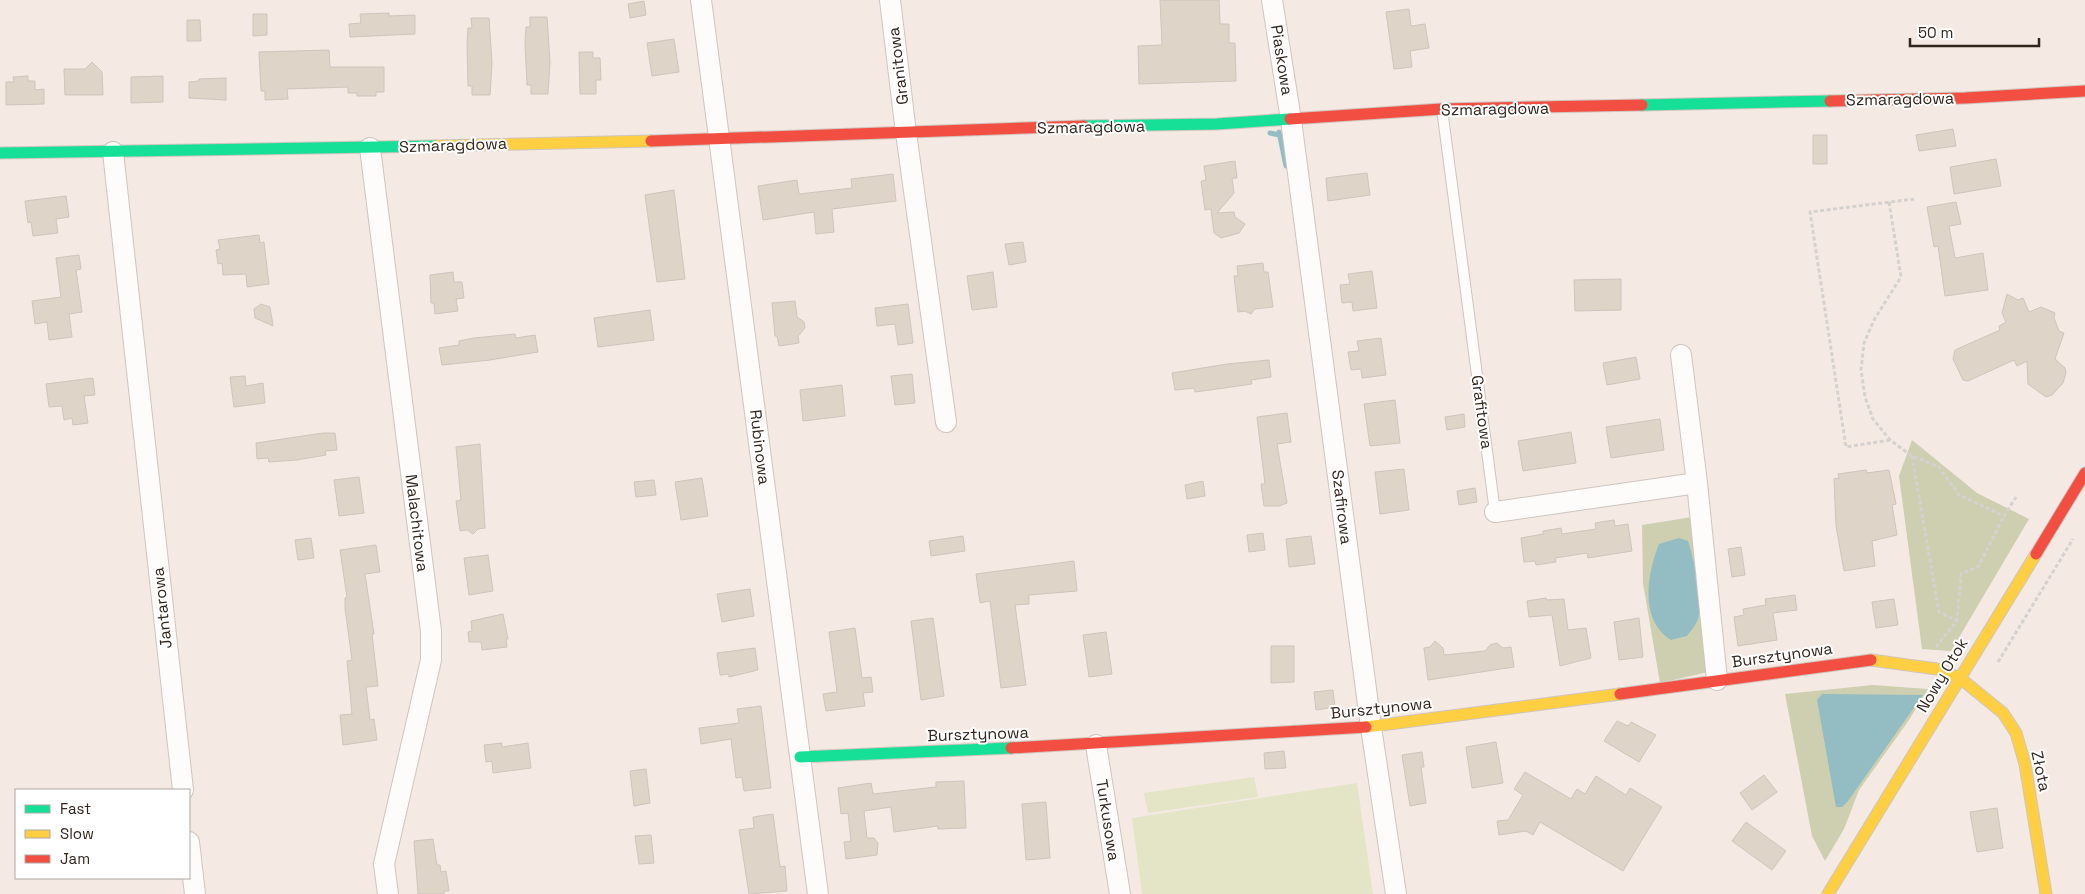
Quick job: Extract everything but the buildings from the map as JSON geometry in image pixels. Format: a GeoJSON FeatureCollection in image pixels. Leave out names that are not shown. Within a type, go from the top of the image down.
{"type":"FeatureCollection","features":[{"type":"Feature","properties":{"kind":"street","name":"Rubinowa"},"geometry":{"type":"LineString","coordinates":[[701,0],[818,894]]}},
{"type":"Feature","properties":{"kind":"street","name":"Granitowa"},"geometry":{"type":"LineString","coordinates":[[890,0],[906,133]]}},
{"type":"Feature","properties":{"kind":"street","name":"Piaskowa"},"geometry":{"type":"LineString","coordinates":[[1272,0],[1291,120]]}},
{"type":"Feature","properties":{"kind":"street","name":"Szmaragdowa"},"geometry":{"type":"LineString","coordinates":[[0,153],[370,148],[720,139],[1291,120],[1442,109],[1964,98],[2085,91]]}},
{"type":"Feature","properties":{"kind":"street","name":"Szafirowa"},"geometry":{"type":"LineString","coordinates":[[1291,120],[1371,728],[1396,894]]}},
{"type":"Feature","properties":{"kind":"street"},"geometry":{"type":"LineString","coordinates":[[906,133],[946,422]]}},
{"type":"Feature","properties":{"kind":"street","name":"Malachitowa"},"geometry":{"type":"LineString","coordinates":[[370,148],[431,631],[431,660],[384,864],[388,894]]}},
{"type":"Feature","properties":{"kind":"street","name":"Jantarowa"},"geometry":{"type":"LineString","coordinates":[[113,152],[183,789]]}},
{"type":"Feature","properties":{"kind":"street"},"geometry":{"type":"LineString","coordinates":[[1681,355],[1697,483],[1717,680]]}},
{"type":"Feature","properties":{"kind":"street","name":"Nowy Otok"},"geometry":{"type":"LineString","coordinates":[[1828,894],[2085,474]]}},
{"type":"Feature","properties":{"kind":"street","name":"Grafitowa"},"geometry":{"type":"LineString","coordinates":[[1495,512],[1697,483]]}},
{"type":"Feature","properties":{"kind":"street","name":"Bursztynowa"},"geometry":{"type":"LineString","coordinates":[[800,757],[1096,745],[1371,728],[1870,660],[1937,669],[1960,678]]}},
{"type":"Feature","properties":{"kind":"street","name":"Złota"},"geometry":{"type":"LineString","coordinates":[[1960,678],[2003,713],[2016,733],[2025,764],[2046,894]]}},
{"type":"Feature","properties":{"kind":"street","name":"Turkusowa"},"geometry":{"type":"LineString","coordinates":[[1096,745],[1120,894]]}},
{"type":"Feature","properties":{"kind":"street"},"geometry":{"type":"LineString","coordinates":[[190,851],[195,894]]}},
{"type":"Feature","properties":{"kind":"lane","name":"Grafitowa"},"geometry":{"type":"LineString","coordinates":[[1442,109],[1495,512]]}},
{"type":"Feature","properties":{"kind":"path"},"geometry":{"type":"LineString","coordinates":[[1890,440],[1846,447],[1810,212],[1914,199]]}},
{"type":"Feature","properties":{"kind":"path"},"geometry":{"type":"LineString","coordinates":[[1889,202],[1901,278],[1874,320],[1864,343],[1861,370],[1865,397],[1873,419],[1890,440],[1912,456],[1939,467],[1959,495],[2004,516]]}},
{"type":"Feature","properties":{"kind":"path"},"geometry":{"type":"LineString","coordinates":[[1912,456],[1939,612],[1957,621]]}},
{"type":"Feature","properties":{"kind":"path"},"geometry":{"type":"LineString","coordinates":[[1924,667],[1937,645],[1957,621],[1961,574],[1978,567],[2016,497]]}},
{"type":"Feature","properties":{"kind":"path"},"geometry":{"type":"LineString","coordinates":[[1993,669],[2076,533]]}},
{"type":"Feature","properties":{"kind":"green space"},"geometry":{"type":"Polygon","coordinates":[[[1912,440],[1977,493],[2029,519],[1951,651],[1922,649],[1899,476],[1912,440]]]}},
{"type":"Feature","properties":{"kind":"green space"},"geometry":{"type":"Polygon","coordinates":[[[1692,517],[1708,672],[1660,683],[1643,583],[1642,525],[1692,517]]]}},
{"type":"Feature","properties":{"kind":"green space"},"geometry":{"type":"Polygon","coordinates":[[[1873,685],[1928,689],[1909,720],[1859,790],[1844,829],[1825,861],[1812,836],[1785,694],[1873,685]]]}},
{"type":"Feature","properties":{"kind":"green space"},"geometry":{"type":"Polygon","coordinates":[[[1254,777],[1258,797],[1148,813],[1144,793],[1254,777]]]}},
{"type":"Feature","properties":{"kind":"green space"},"geometry":{"type":"Polygon","coordinates":[[[1357,783],[1373,894],[1142,894],[1132,818],[1357,783]]]}},
{"type":"Feature","properties":{"kind":"water"},"geometry":{"type":"Polygon","coordinates":[[[1679,538],[1688,541],[1697,580],[1699,611],[1698,619],[1687,636],[1671,640],[1654,621],[1650,609],[1649,582],[1659,544],[1679,538]]]}},
{"type":"Feature","properties":{"kind":"water"},"geometry":{"type":"Polygon","coordinates":[[[1822,694],[1923,695],[1842,807],[1836,807],[1817,700],[1822,694]]]}},
{"type":"Feature","properties":{"kind":"waterway"},"geometry":{"type":"LineString","coordinates":[[1279,132],[1286,166]]}},
{"type":"Feature","properties":{"kind":"waterway"},"geometry":{"type":"LineString","coordinates":[[1270,133],[1279,135]]}},
{"type":"Feature","properties":{"kind":"traffic: fast"},"geometry":{"type":"LineString","coordinates":[[1642,105],[1830,101]]}},
{"type":"Feature","properties":{"kind":"traffic: fast"},"geometry":{"type":"LineString","coordinates":[[1084,126],[1217,124],[1290,119]]}},
{"type":"Feature","properties":{"kind":"traffic: fast"},"geometry":{"type":"LineString","coordinates":[[0,153],[436,146]]}},
{"type":"Feature","properties":{"kind":"traffic: fast"},"geometry":{"type":"LineString","coordinates":[[800,757],[1011,748]]}},
{"type":"Feature","properties":{"kind":"traffic: slow"},"geometry":{"type":"LineString","coordinates":[[436,146],[651,141]]}},
{"type":"Feature","properties":{"kind":"traffic: slow"},"geometry":{"type":"LineString","coordinates":[[1828,894],[2036,554]]}},
{"type":"Feature","properties":{"kind":"traffic: slow"},"geometry":{"type":"LineString","coordinates":[[1871,660],[1937,669],[1960,678],[2003,713],[2016,733],[2025,764],[2046,894]]}},
{"type":"Feature","properties":{"kind":"traffic: slow"},"geometry":{"type":"LineString","coordinates":[[1366,727],[1620,694]]}},
{"type":"Feature","properties":{"kind":"traffic: jam"},"geometry":{"type":"LineString","coordinates":[[1830,101],[1965,98],[2085,91]]}},
{"type":"Feature","properties":{"kind":"traffic: jam"},"geometry":{"type":"LineString","coordinates":[[1290,119],[1442,109],[1642,105]]}},
{"type":"Feature","properties":{"kind":"traffic: jam"},"geometry":{"type":"LineString","coordinates":[[651,141],[1084,126]]}},
{"type":"Feature","properties":{"kind":"traffic: jam"},"geometry":{"type":"LineString","coordinates":[[2036,554],[2085,473]]}},
{"type":"Feature","properties":{"kind":"traffic: jam"},"geometry":{"type":"LineString","coordinates":[[1620,694],[1871,660]]}},
{"type":"Feature","properties":{"kind":"traffic: jam"},"geometry":{"type":"LineString","coordinates":[[1011,748],[1366,727]]}}]}
